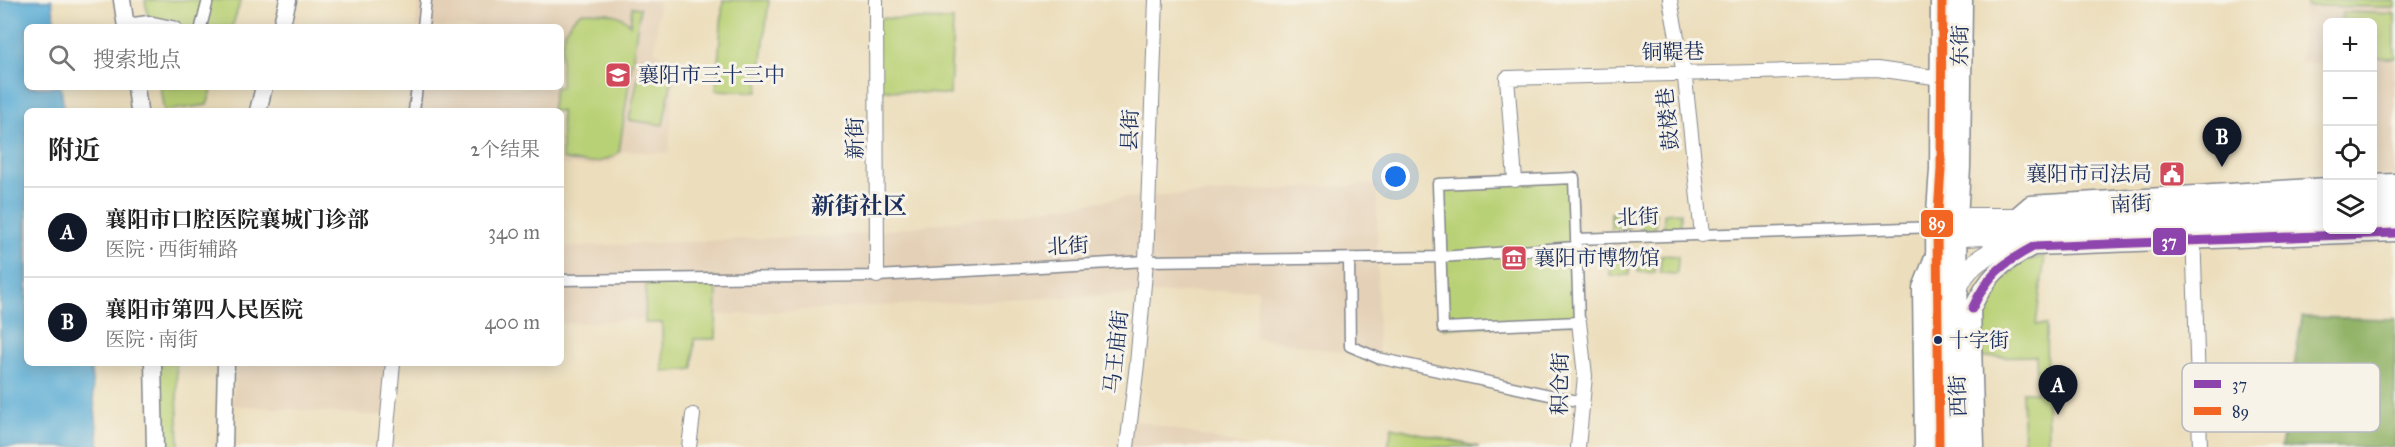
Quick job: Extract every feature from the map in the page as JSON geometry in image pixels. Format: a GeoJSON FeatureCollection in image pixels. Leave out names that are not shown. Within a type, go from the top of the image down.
{"type":"FeatureCollection","features":[{"type":"Feature","properties":{"kind":"main road","name":"东街"},"geometry":{"type":"LineString","coordinates":[[1942,0],[1943,231]]}},
{"type":"Feature","properties":{"kind":"main road","name":"东街"},"geometry":{"type":"LineString","coordinates":[[1943,231],[1959,167],[1961,0]]}},
{"type":"Feature","properties":{"kind":"main road"},"geometry":{"type":"LineString","coordinates":[[1959,167],[1971,205],[2026,222]]}},
{"type":"Feature","properties":{"kind":"main road"},"geometry":{"type":"LineString","coordinates":[[2377,200],[2395,199]]}},
{"type":"Feature","properties":{"kind":"main road","name":"南街"},"geometry":{"type":"LineString","coordinates":[[1943,231],[2026,222],[2323,202]]}},
{"type":"Feature","properties":{"kind":"main road"},"geometry":{"type":"LineString","coordinates":[[2377,219],[2395,218]]}},
{"type":"Feature","properties":{"kind":"main road","name":"南街"},"geometry":{"type":"LineString","coordinates":[[2026,222],[2193,234],[2323,221]]}},
{"type":"Feature","properties":{"kind":"main road"},"geometry":{"type":"LineString","coordinates":[[1963,309],[1959,281],[1966,270],[1992,252],[2026,222]]}},
{"type":"Feature","properties":{"kind":"main road","name":"西街"},"geometry":{"type":"LineString","coordinates":[[1943,231],[1963,309],[1960,447]]}},
{"type":"Feature","properties":{"kind":"main road","name":"西街"},"geometry":{"type":"LineString","coordinates":[[1939,447],[1943,231]]}},
{"type":"Feature","properties":{"kind":"street"},"geometry":{"type":"LineString","coordinates":[[122,0],[126,24]]}},
{"type":"Feature","properties":{"kind":"street"},"geometry":{"type":"LineString","coordinates":[[202,24],[208,0]]}},
{"type":"Feature","properties":{"kind":"street"},"geometry":{"type":"LineString","coordinates":[[282,24],[288,0]]}},
{"type":"Feature","properties":{"kind":"street"},"geometry":{"type":"LineString","coordinates":[[423,24],[426,0]]}},
{"type":"Feature","properties":{"kind":"street","name":"新街"},"geometry":{"type":"LineString","coordinates":[[876,0],[877,276]]}},
{"type":"Feature","properties":{"kind":"street","name":"县街"},"geometry":{"type":"LineString","coordinates":[[1146,261],[1156,0]]}},
{"type":"Feature","properties":{"kind":"street","name":"鼓楼巷"},"geometry":{"type":"LineString","coordinates":[[1670,0],[1684,73],[1702,235]]}},
{"type":"Feature","properties":{"kind":"street"},"geometry":{"type":"LineString","coordinates":[[132,24],[148,21],[162,24]]}},
{"type":"Feature","properties":{"kind":"street","name":"铜鞮巷"},"geometry":{"type":"LineString","coordinates":[[1515,180],[1508,78],[1877,69],[1941,78]]}},
{"type":"Feature","properties":{"kind":"street"},"geometry":{"type":"LineString","coordinates":[[136,90],[139,108]]}},
{"type":"Feature","properties":{"kind":"street"},"geometry":{"type":"LineString","coordinates":[[259,108],[263,90]]}},
{"type":"Feature","properties":{"kind":"street"},"geometry":{"type":"LineString","coordinates":[[414,108],[417,90]]}},
{"type":"Feature","properties":{"kind":"street"},"geometry":{"type":"LineString","coordinates":[[1574,178],[1576,243],[1579,322],[1443,328],[1438,184],[1574,178]]}},
{"type":"Feature","properties":{"kind":"street"},"geometry":{"type":"LineString","coordinates":[[2377,183],[2395,182]]}},
{"type":"Feature","properties":{"kind":"street"},"geometry":{"type":"LineString","coordinates":[[2026,222],[2030,204],[2323,186]]}},
{"type":"Feature","properties":{"kind":"street"},"geometry":{"type":"LineString","coordinates":[[1923,447],[1921,288],[1943,231]]}},
{"type":"Feature","properties":{"kind":"street","name":"北街"},"geometry":{"type":"LineString","coordinates":[[564,280],[877,276],[1146,261],[1441,257],[1576,243],[1702,235],[1943,231]]}},
{"type":"Feature","properties":{"kind":"street"},"geometry":{"type":"LineString","coordinates":[[1976,447],[1963,309],[2008,260],[2033,247],[2193,234],[2395,233]]}},
{"type":"Feature","properties":{"kind":"street"},"geometry":{"type":"LineString","coordinates":[[2193,234],[2197,363]]}},
{"type":"Feature","properties":{"kind":"street"},"geometry":{"type":"LineString","coordinates":[[1349,259],[1350,345],[1378,358],[1582,402]]}},
{"type":"Feature","properties":{"kind":"street","name":"马王庙街"},"geometry":{"type":"LineString","coordinates":[[1127,447],[1146,261]]}},
{"type":"Feature","properties":{"kind":"street","name":"积仓街"},"geometry":{"type":"LineString","coordinates":[[1578,447],[1585,376],[1579,322]]}},
{"type":"Feature","properties":{"kind":"street"},"geometry":{"type":"LineString","coordinates":[[153,366],[155,447]]}},
{"type":"Feature","properties":{"kind":"street"},"geometry":{"type":"LineString","coordinates":[[224,447],[226,366]]}},
{"type":"Feature","properties":{"kind":"street"},"geometry":{"type":"LineString","coordinates":[[385,447],[393,366]]}},
{"type":"Feature","properties":{"kind":"street"},"geometry":{"type":"LineString","coordinates":[[689,447],[693,415]]}},
{"type":"Feature","properties":{"kind":"street"},"geometry":{"type":"LineString","coordinates":[[2200,432],[2200,447]]}},
{"type":"Feature","properties":{"kind":"shaded area","name":"襄阳市三十三中"},"geometry":{"type":"Polygon","coordinates":[[[419,0],[659,0],[655,51],[675,64],[669,154],[623,151],[612,162],[593,167],[564,165],[564,108],[405,108],[408,90],[564,90],[564,24],[415,24],[419,0]]]}},
{"type":"Feature","properties":{"kind":"shaded area"},"geometry":{"type":"Polygon","coordinates":[[[2304,0],[2395,0],[2395,175],[2377,176],[2377,18],[2323,18],[2323,65],[2300,63],[2304,0]]]}},
{"type":"Feature","properties":{"kind":"shaded area"},"geometry":{"type":"Polygon","coordinates":[[[1377,184],[1378,358],[1255,338],[1258,289],[876,306],[564,324],[564,247],[860,234],[1122,198],[1377,184]]]}},
{"type":"Feature","properties":{"kind":"shaded area"},"geometry":{"type":"Polygon","coordinates":[[[237,366],[400,366],[394,417],[232,405],[237,366]]]}},
{"type":"Feature","properties":{"kind":"shaded area"},"geometry":{"type":"Polygon","coordinates":[[[1129,419],[1251,447],[1126,447],[1129,419]]]}},
{"type":"Feature","properties":{"kind":"green space"},"geometry":{"type":"Polygon","coordinates":[[[145,0],[241,0],[233,24],[149,24],[145,0]]]}},
{"type":"Feature","properties":{"kind":"green space"},"geometry":{"type":"Polygon","coordinates":[[[723,0],[769,0],[758,92],[716,90],[723,0]]]}},
{"type":"Feature","properties":{"kind":"green space"},"geometry":{"type":"Polygon","coordinates":[[[2308,0],[2395,0],[2395,7],[2307,6],[2308,0]]]}},
{"type":"Feature","properties":{"kind":"green space"},"geometry":{"type":"Polygon","coordinates":[[[632,7],[640,8],[619,152],[605,160],[592,163],[564,159],[564,108],[552,108],[554,90],[564,90],[564,35],[568,26],[583,12],[615,15],[626,20],[630,25],[632,7]]]}},
{"type":"Feature","properties":{"kind":"green space"},"geometry":{"type":"Polygon","coordinates":[[[2343,12],[2395,14],[2395,58],[2377,58],[2377,18],[2342,18],[2343,12]]]}},
{"type":"Feature","properties":{"kind":"green space"},"geometry":{"type":"Polygon","coordinates":[[[876,18],[953,20],[950,95],[876,89],[876,18]]]}},
{"type":"Feature","properties":{"kind":"green space"},"geometry":{"type":"Polygon","coordinates":[[[642,58],[675,64],[663,125],[629,120],[642,58]]]}},
{"type":"Feature","properties":{"kind":"green space"},"geometry":{"type":"Polygon","coordinates":[[[160,90],[212,90],[207,105],[164,108],[160,90]]]}},
{"type":"Feature","properties":{"kind":"green space"},"geometry":{"type":"Polygon","coordinates":[[[1574,178],[1579,322],[1443,328],[1438,184],[1574,178]]]}},
{"type":"Feature","properties":{"kind":"green space"},"geometry":{"type":"Polygon","coordinates":[[[1628,212],[1629,228],[1611,229],[1611,213],[1628,212]]]}},
{"type":"Feature","properties":{"kind":"green space"},"geometry":{"type":"Polygon","coordinates":[[[1680,212],[1680,228],[1664,228],[1664,213],[1680,212]]]}},
{"type":"Feature","properties":{"kind":"green space"},"geometry":{"type":"Polygon","coordinates":[[[1641,213],[1656,213],[1655,229],[1640,229],[1641,213]]]}},
{"type":"Feature","properties":{"kind":"green space"},"geometry":{"type":"Polygon","coordinates":[[[1661,255],[1678,256],[1677,274],[1660,273],[1661,255]]]}},
{"type":"Feature","properties":{"kind":"green space"},"geometry":{"type":"Polygon","coordinates":[[[1629,256],[1630,275],[1610,276],[1610,257],[1629,256]]]}},
{"type":"Feature","properties":{"kind":"green space"},"geometry":{"type":"Polygon","coordinates":[[[1639,256],[1654,257],[1654,273],[1638,272],[1639,256]]]}},
{"type":"Feature","properties":{"kind":"green space"},"geometry":{"type":"Polygon","coordinates":[[[2045,256],[2036,325],[2046,325],[2048,447],[2024,447],[2022,392],[2037,392],[2036,356],[1979,357],[1976,313],[1991,290],[2024,261],[2045,256]]]}},
{"type":"Feature","properties":{"kind":"green space"},"geometry":{"type":"Polygon","coordinates":[[[717,278],[716,339],[694,339],[693,369],[663,372],[662,323],[645,323],[646,279],[717,278]]]}},
{"type":"Feature","properties":{"kind":"green space"},"geometry":{"type":"Polygon","coordinates":[[[2302,317],[2395,319],[2395,447],[2281,447],[2283,432],[2380,432],[2380,363],[2295,363],[2302,317]]]}},
{"type":"Feature","properties":{"kind":"green space"},"geometry":{"type":"Polygon","coordinates":[[[153,366],[176,366],[179,447],[155,447],[153,366]]]}},
{"type":"Feature","properties":{"kind":"green space"},"geometry":{"type":"Polygon","coordinates":[[[1392,427],[1479,447],[1388,447],[1392,427]]]}},
{"type":"Feature","properties":{"kind":"water"},"geometry":{"type":"Polygon","coordinates":[[[0,0],[52,0],[55,24],[24,24],[24,90],[61,90],[64,108],[24,108],[24,366],[90,366],[99,447],[0,447],[0,0]]]}},
{"type":"Feature","properties":{"kind":"transit line","name":"89"},"geometry":{"type":"LineString","coordinates":[[1939,447],[1937,227],[1941,169],[1942,0]]}},
{"type":"Feature","properties":{"kind":"transit line","name":"37"},"geometry":{"type":"LineString","coordinates":[[1972,309],[1989,279],[2012,259],[2033,247],[2395,233]]}},
{"type":"Feature","properties":{"kind":"place","name":"襄阳市三十三中"},"geometry":{"type":"Point","coordinates":[618,75]}},
{"type":"Feature","properties":{"kind":"place","name":"襄阳市第四人民医院"},"geometry":{"type":"Point","coordinates":[2222,167]}},
{"type":"Feature","properties":{"kind":"place","name":"襄阳市司法局"},"geometry":{"type":"Point","coordinates":[2172,174]}},
{"type":"Feature","properties":{"kind":"place","name":"襄阳市博物馆"},"geometry":{"type":"Point","coordinates":[1514,258]}},
{"type":"Feature","properties":{"kind":"place","name":"十字街"},"geometry":{"type":"Point","coordinates":[1938,340]}},
{"type":"Feature","properties":{"kind":"place","name":"襄阳市口腔医院襄城门诊部"},"geometry":{"type":"Point","coordinates":[2058,415]}},
{"type":"Feature","properties":{"kind":"district","name":"新街社区"},"geometry":{"type":"Point","coordinates":[859,206]}}]}
